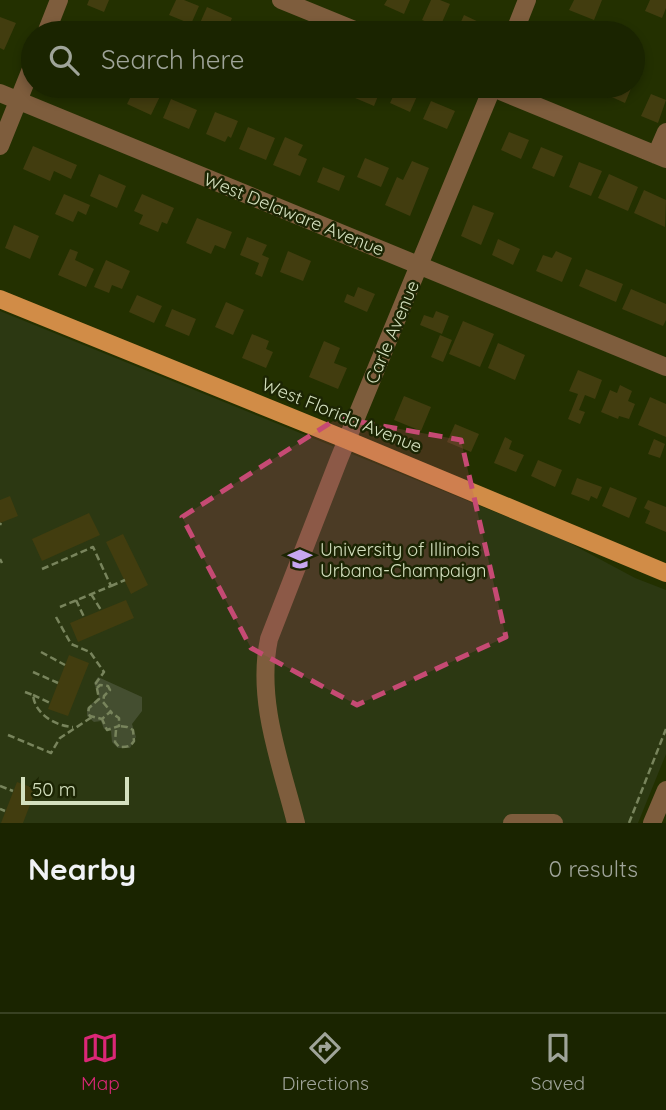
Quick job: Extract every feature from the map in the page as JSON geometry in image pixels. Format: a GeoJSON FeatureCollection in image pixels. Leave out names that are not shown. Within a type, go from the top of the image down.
{"type":"FeatureCollection","features":[{"type":"Feature","properties":{"kind":"main road","name":"West Florida Avenue"},"geometry":{"type":"LineString","coordinates":[[0,299],[666,573]]}},
{"type":"Feature","properties":{"kind":"street"},"geometry":{"type":"LineString","coordinates":[[51,21],[59,0]]}},
{"type":"Feature","properties":{"kind":"street"},"geometry":{"type":"LineString","coordinates":[[281,0],[333,21]]}},
{"type":"Feature","properties":{"kind":"street"},"geometry":{"type":"LineString","coordinates":[[519,21],[527,0]]}},
{"type":"Feature","properties":{"kind":"street","name":"West Delaware Avenue"},"geometry":{"type":"LineString","coordinates":[[0,93],[666,367]]}},
{"type":"Feature","properties":{"kind":"street"},"geometry":{"type":"LineString","coordinates":[[0,146],[21,95]]}},
{"type":"Feature","properties":{"kind":"street","name":"Carle Avenue"},"geometry":{"type":"LineString","coordinates":[[296,823],[265,694],[265,656],[269,639],[486,98]]}},
{"type":"Feature","properties":{"kind":"street"},"geometry":{"type":"LineString","coordinates":[[520,98],[661,157],[666,132]]}},
{"type":"Feature","properties":{"kind":"street"},"geometry":{"type":"LineString","coordinates":[[652,823],[666,790]]}},
{"type":"Feature","properties":{"kind":"street"},"geometry":{"type":"LineString","coordinates":[[512,823],[554,823]]}},
{"type":"Feature","properties":{"kind":"path"},"geometry":{"type":"LineString","coordinates":[[42,569],[93,547],[111,586]]}},
{"type":"Feature","properties":{"kind":"path"},"geometry":{"type":"LineString","coordinates":[[60,607],[125,580]]}},
{"type":"Feature","properties":{"kind":"path"},"geometry":{"type":"LineString","coordinates":[[91,594],[101,610]]}},
{"type":"Feature","properties":{"kind":"path"},"geometry":{"type":"LineString","coordinates":[[76,600],[85,617]]}},
{"type":"Feature","properties":{"kind":"path"},"geometry":{"type":"LineString","coordinates":[[56,617],[71,644],[90,652],[104,672],[96,683],[99,699],[89,708],[88,713],[92,717],[102,719]]}},
{"type":"Feature","properties":{"kind":"path"},"geometry":{"type":"LineString","coordinates":[[41,652],[65,665]]}},
{"type":"Feature","properties":{"kind":"path"},"geometry":{"type":"LineString","coordinates":[[33,672],[58,684]]}},
{"type":"Feature","properties":{"kind":"path"},"geometry":{"type":"LineString","coordinates":[[97,688],[104,684],[110,690],[104,696],[103,702],[118,718],[118,727],[114,742],[119,747],[131,745],[134,741],[133,730],[118,727],[107,730],[102,719]]}},
{"type":"Feature","properties":{"kind":"path"},"geometry":{"type":"LineString","coordinates":[[25,692],[50,703]]}},
{"type":"Feature","properties":{"kind":"path"},"geometry":{"type":"LineString","coordinates":[[33,695],[37,708],[45,716],[60,724],[76,727]]}},
{"type":"Feature","properties":{"kind":"path"},"geometry":{"type":"LineString","coordinates":[[102,719],[112,713]]}},
{"type":"Feature","properties":{"kind":"path"},"geometry":{"type":"LineString","coordinates":[[8,736],[51,753],[60,738],[92,717]]}},
{"type":"Feature","properties":{"kind":"path"},"geometry":{"type":"LineString","coordinates":[[629,823],[666,729]]}},
{"type":"Feature","properties":{"kind":"path"},"geometry":{"type":"LineString","coordinates":[[0,786],[13,791]]}},
{"type":"Feature","properties":{"kind":"path"},"geometry":{"type":"LineString","coordinates":[[0,809],[5,811]]}},
{"type":"Feature","properties":{"kind":"highlighted area"},"geometry":{"type":"Polygon","coordinates":[[[338,418],[461,440],[506,637],[357,705],[251,648],[182,517],[338,418]]]}},
{"type":"Feature","properties":{"kind":"shaded area","name":"University of Illinois Urbana-Champaign"},"geometry":{"type":"Polygon","coordinates":[[[0,311],[564,540],[635,578],[666,590],[666,754],[638,823],[0,823],[0,311]]]}},
{"type":"Feature","properties":{"kind":"shaded area"},"geometry":{"type":"Polygon","coordinates":[[[98,677],[142,697],[142,711],[132,724],[136,737],[130,748],[118,748],[112,742],[111,731],[104,729],[101,721],[94,722],[87,716],[87,708],[99,697],[94,683],[98,677]]]}},
{"type":"Feature","properties":{"kind":"building"},"geometry":{"type":"Polygon","coordinates":[[[89,0],[109,0],[104,12],[87,5],[89,0]]]}},
{"type":"Feature","properties":{"kind":"building"},"geometry":{"type":"Polygon","coordinates":[[[176,0],[199,6],[192,21],[184,21],[169,15],[176,0]]]}},
{"type":"Feature","properties":{"kind":"building"},"geometry":{"type":"Polygon","coordinates":[[[387,0],[410,0],[404,14],[384,5],[387,0]]]}},
{"type":"Feature","properties":{"kind":"building"},"geometry":{"type":"Polygon","coordinates":[[[431,0],[450,4],[443,21],[422,20],[431,0]]]}},
{"type":"Feature","properties":{"kind":"building"},"geometry":{"type":"Polygon","coordinates":[[[574,0],[602,0],[594,20],[569,10],[574,0]]]}},
{"type":"Feature","properties":{"kind":"building"},"geometry":{"type":"Polygon","coordinates":[[[650,0],[666,0],[662,18],[645,11],[650,0]]]}},
{"type":"Feature","properties":{"kind":"building"},"geometry":{"type":"Polygon","coordinates":[[[207,7],[232,18],[231,21],[201,21],[207,7]]]}},
{"type":"Feature","properties":{"kind":"building"},"geometry":{"type":"Polygon","coordinates":[[[464,15],[477,21],[461,21],[464,15]]]}},
{"type":"Feature","properties":{"kind":"building"},"geometry":{"type":"Polygon","coordinates":[[[0,17],[16,23],[4,50],[0,48],[0,17]]]}},
{"type":"Feature","properties":{"kind":"building"},"geometry":{"type":"Polygon","coordinates":[[[651,94],[666,100],[658,123],[641,116],[651,94]]]}},
{"type":"Feature","properties":{"kind":"building"},"geometry":{"type":"Polygon","coordinates":[[[130,98],[159,98],[151,115],[127,104],[130,98]]]}},
{"type":"Feature","properties":{"kind":"building"},"geometry":{"type":"Polygon","coordinates":[[[355,98],[377,98],[374,106],[355,98]]]}},
{"type":"Feature","properties":{"kind":"building"},"geometry":{"type":"Polygon","coordinates":[[[392,98],[416,98],[410,112],[390,103],[392,98]]]}},
{"type":"Feature","properties":{"kind":"building"},"geometry":{"type":"Polygon","coordinates":[[[614,98],[627,98],[625,103],[614,98]]]}},
{"type":"Feature","properties":{"kind":"building"},"geometry":{"type":"Polygon","coordinates":[[[171,99],[197,110],[189,129],[163,118],[171,99]]]}},
{"type":"Feature","properties":{"kind":"building"},"geometry":{"type":"Polygon","coordinates":[[[431,101],[455,111],[447,129],[423,119],[431,101]]]}},
{"type":"Feature","properties":{"kind":"building"},"geometry":{"type":"Polygon","coordinates":[[[215,112],[238,121],[231,138],[228,136],[225,142],[206,134],[215,112]]]}},
{"type":"Feature","properties":{"kind":"building"},"geometry":{"type":"Polygon","coordinates":[[[248,127],[275,138],[266,160],[239,149],[248,127]]]}},
{"type":"Feature","properties":{"kind":"building"},"geometry":{"type":"Polygon","coordinates":[[[509,132],[529,140],[521,159],[501,150],[509,132]]]}},
{"type":"Feature","properties":{"kind":"building"},"geometry":{"type":"Polygon","coordinates":[[[285,137],[303,145],[298,155],[307,159],[300,176],[273,165],[285,137]]]}},
{"type":"Feature","properties":{"kind":"building"},"geometry":{"type":"Polygon","coordinates":[[[33,146],[77,165],[71,179],[54,171],[50,181],[23,169],[33,146]]]}},
{"type":"Feature","properties":{"kind":"building"},"geometry":{"type":"Polygon","coordinates":[[[541,147],[563,156],[554,177],[532,168],[541,147]]]}},
{"type":"Feature","properties":{"kind":"building"},"geometry":{"type":"Polygon","coordinates":[[[365,158],[389,168],[381,187],[357,177],[365,158]]]}},
{"type":"Feature","properties":{"kind":"building"},"geometry":{"type":"Polygon","coordinates":[[[412,161],[429,168],[410,216],[385,205],[397,177],[403,180],[412,161]]]}},
{"type":"Feature","properties":{"kind":"building"},"geometry":{"type":"Polygon","coordinates":[[[579,162],[602,171],[591,196],[569,187],[579,162]]]}},
{"type":"Feature","properties":{"kind":"building"},"geometry":{"type":"Polygon","coordinates":[[[323,167],[345,176],[339,191],[317,182],[323,167]]]}},
{"type":"Feature","properties":{"kind":"building"},"geometry":{"type":"Polygon","coordinates":[[[99,174],[126,186],[117,208],[90,196],[99,174]]]}},
{"type":"Feature","properties":{"kind":"building"},"geometry":{"type":"Polygon","coordinates":[[[609,174],[638,187],[628,211],[598,198],[609,174]]]}},
{"type":"Feature","properties":{"kind":"building"},"geometry":{"type":"Polygon","coordinates":[[[644,190],[666,200],[665,227],[634,213],[644,190]]]}},
{"type":"Feature","properties":{"kind":"building"},"geometry":{"type":"Polygon","coordinates":[[[64,194],[90,205],[86,215],[78,211],[73,222],[55,214],[64,194]]]}},
{"type":"Feature","properties":{"kind":"building"},"geometry":{"type":"Polygon","coordinates":[[[142,194],[174,208],[167,224],[162,222],[158,232],[139,224],[143,215],[134,211],[142,194]]]}},
{"type":"Feature","properties":{"kind":"building"},"geometry":{"type":"Polygon","coordinates":[[[473,205],[494,213],[481,245],[461,236],[473,205]]]}},
{"type":"Feature","properties":{"kind":"building"},"geometry":{"type":"Polygon","coordinates":[[[197,218],[232,232],[225,249],[215,245],[211,254],[186,243],[197,218]]]}},
{"type":"Feature","properties":{"kind":"building"},"geometry":{"type":"Polygon","coordinates":[[[14,225],[39,236],[30,259],[5,248],[14,225]]]}},
{"type":"Feature","properties":{"kind":"building"},"geometry":{"type":"Polygon","coordinates":[[[247,237],[267,245],[262,255],[269,258],[262,277],[255,274],[259,263],[240,255],[247,237]]]}},
{"type":"Feature","properties":{"kind":"building"},"geometry":{"type":"Polygon","coordinates":[[[498,239],[520,249],[513,265],[492,255],[498,239]]]}},
{"type":"Feature","properties":{"kind":"building"},"geometry":{"type":"Polygon","coordinates":[[[70,249],[78,252],[75,260],[94,269],[86,287],[58,275],[70,249]]]}},
{"type":"Feature","properties":{"kind":"building"},"geometry":{"type":"Polygon","coordinates":[[[288,251],[311,261],[303,281],[280,272],[288,251]]]}},
{"type":"Feature","properties":{"kind":"building"},"geometry":{"type":"Polygon","coordinates":[[[556,251],[572,258],[562,282],[536,271],[543,255],[552,258],[556,251]]]}},
{"type":"Feature","properties":{"kind":"building"},"geometry":{"type":"Polygon","coordinates":[[[106,260],[130,271],[122,289],[112,285],[109,293],[94,287],[106,260]]]}},
{"type":"Feature","properties":{"kind":"building"},"geometry":{"type":"Polygon","coordinates":[[[586,269],[623,284],[616,302],[579,286],[586,269]]]}},
{"type":"Feature","properties":{"kind":"building"},"geometry":{"type":"Polygon","coordinates":[[[358,287],[375,294],[367,312],[344,302],[347,294],[354,297],[358,287]]]}},
{"type":"Feature","properties":{"kind":"building"},"geometry":{"type":"Polygon","coordinates":[[[631,289],[666,304],[666,320],[663,326],[622,309],[631,289]]]}},
{"type":"Feature","properties":{"kind":"building"},"geometry":{"type":"Polygon","coordinates":[[[137,295],[162,306],[154,323],[129,312],[137,295]]]}},
{"type":"Feature","properties":{"kind":"building"},"geometry":{"type":"Polygon","coordinates":[[[226,302],[244,310],[233,335],[215,327],[226,302]]]}},
{"type":"Feature","properties":{"kind":"building"},"geometry":{"type":"Polygon","coordinates":[[[172,309],[196,319],[189,336],[165,326],[172,309]]]}},
{"type":"Feature","properties":{"kind":"building"},"geometry":{"type":"Polygon","coordinates":[[[436,311],[449,316],[442,334],[420,325],[424,315],[433,318],[436,311]]]}},
{"type":"Feature","properties":{"kind":"building"},"geometry":{"type":"Polygon","coordinates":[[[463,321],[494,334],[480,367],[449,354],[463,321]]]}},
{"type":"Feature","properties":{"kind":"building"},"geometry":{"type":"Polygon","coordinates":[[[252,334],[269,341],[266,349],[273,352],[266,368],[242,358],[252,334]]]}},
{"type":"Feature","properties":{"kind":"building"},"geometry":{"type":"Polygon","coordinates":[[[440,335],[452,340],[443,362],[431,357],[440,335]]]}},
{"type":"Feature","properties":{"kind":"building"},"geometry":{"type":"Polygon","coordinates":[[[324,341],[340,348],[334,363],[347,368],[338,389],[309,377],[324,341]]]}},
{"type":"Feature","properties":{"kind":"building"},"geometry":{"type":"Polygon","coordinates":[[[498,343],[525,355],[515,380],[488,368],[498,343]]]}},
{"type":"Feature","properties":{"kind":"building"},"geometry":{"type":"Polygon","coordinates":[[[578,370],[602,380],[595,399],[585,395],[579,410],[585,412],[580,424],[568,419],[578,394],[569,391],[578,370]]]}},
{"type":"Feature","properties":{"kind":"building"},"geometry":{"type":"Polygon","coordinates":[[[620,385],[632,391],[628,401],[635,404],[629,419],[619,416],[618,419],[601,412],[610,390],[617,393],[620,385]]]}},
{"type":"Feature","properties":{"kind":"building"},"geometry":{"type":"Polygon","coordinates":[[[404,396],[431,407],[421,431],[394,420],[404,396]]]}},
{"type":"Feature","properties":{"kind":"building"},"geometry":{"type":"Polygon","coordinates":[[[650,397],[666,404],[666,437],[638,425],[650,397]]]}},
{"type":"Feature","properties":{"kind":"building"},"geometry":{"type":"Polygon","coordinates":[[[455,424],[479,434],[471,452],[447,442],[455,424]]]}},
{"type":"Feature","properties":{"kind":"building"},"geometry":{"type":"Polygon","coordinates":[[[505,437],[512,441],[509,449],[524,455],[516,472],[494,463],[505,437]]]}},
{"type":"Feature","properties":{"kind":"building"},"geometry":{"type":"Polygon","coordinates":[[[654,439],[665,444],[660,458],[648,454],[654,439]]]}},
{"type":"Feature","properties":{"kind":"building"},"geometry":{"type":"Polygon","coordinates":[[[538,460],[562,470],[555,487],[531,476],[538,460]]]}},
{"type":"Feature","properties":{"kind":"building"},"geometry":{"type":"Polygon","coordinates":[[[577,478],[602,487],[597,499],[591,496],[589,501],[571,494],[577,478]]]}},
{"type":"Feature","properties":{"kind":"building"},"geometry":{"type":"Polygon","coordinates":[[[610,487],[637,498],[629,518],[602,506],[610,487]]]}},
{"type":"Feature","properties":{"kind":"building"},"geometry":{"type":"Polygon","coordinates":[[[10,496],[18,516],[0,523],[0,500],[10,496]]]}},
{"type":"Feature","properties":{"kind":"building"},"geometry":{"type":"Polygon","coordinates":[[[648,500],[666,507],[666,532],[645,523],[650,511],[644,508],[648,500]]]}},
{"type":"Feature","properties":{"kind":"building"},"geometry":{"type":"Polygon","coordinates":[[[89,513],[100,535],[42,561],[32,539],[89,513]]]}},
{"type":"Feature","properties":{"kind":"building"},"geometry":{"type":"Polygon","coordinates":[[[123,534],[148,585],[131,594],[106,542],[123,534]]]}},
{"type":"Feature","properties":{"kind":"building"},"geometry":{"type":"Polygon","coordinates":[[[126,600],[134,618],[78,642],[70,623],[126,600]]]}},
{"type":"Feature","properties":{"kind":"building"},"geometry":{"type":"Polygon","coordinates":[[[69,655],[89,663],[68,716],[48,709],[69,655]]]}},
{"type":"Feature","properties":{"kind":"building"},"geometry":{"type":"Polygon","coordinates":[[[17,782],[36,789],[23,823],[1,823],[17,782]]]}},
{"type":"Feature","properties":{"kind":"place","name":"University of Illinois Urbana-Champaign"},"geometry":{"type":"Point","coordinates":[300,559]}}]}
